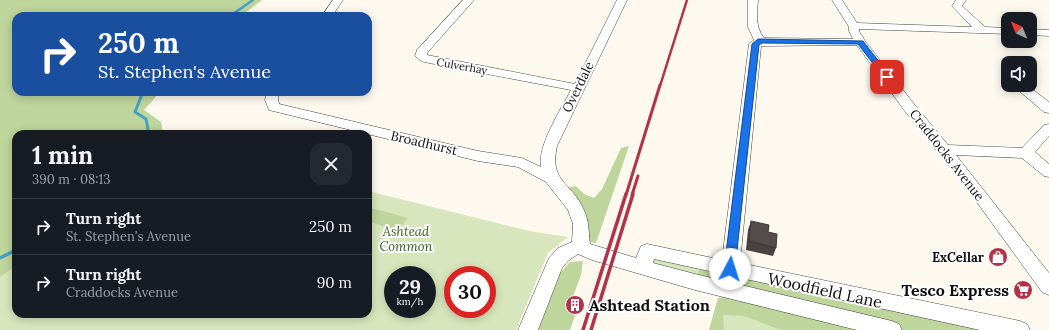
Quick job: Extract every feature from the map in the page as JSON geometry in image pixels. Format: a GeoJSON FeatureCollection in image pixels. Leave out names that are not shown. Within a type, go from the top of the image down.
{"type":"FeatureCollection","features":[{"type":"Feature","properties":{"kind":"street"},"geometry":{"type":"LineString","coordinates":[[330,12],[338,0]]}},
{"type":"Feature","properties":{"kind":"street","name":"Culverhay"},"geometry":{"type":"LineString","coordinates":[[469,0],[421,52],[421,56],[424,58],[578,88]]}},
{"type":"Feature","properties":{"kind":"street","name":"Overdale"},"geometry":{"type":"LineString","coordinates":[[550,178],[548,172],[548,153],[578,88],[622,0]]}},
{"type":"Feature","properties":{"kind":"street"},"geometry":{"type":"LineString","coordinates":[[753,0],[752,25],[755,35],[761,41]]}},
{"type":"Feature","properties":{"kind":"street","name":"Craddocks Avenue"},"geometry":{"type":"LineString","coordinates":[[837,0],[849,21],[854,26],[854,31],[860,42],[909,107],[945,150],[1049,287]]}},
{"type":"Feature","properties":{"kind":"street"},"geometry":{"type":"LineString","coordinates":[[961,0],[957,6],[982,30]]}},
{"type":"Feature","properties":{"kind":"street"},"geometry":{"type":"LineString","coordinates":[[854,26],[1001,31]]}},
{"type":"Feature","properties":{"kind":"street"},"geometry":{"type":"LineString","coordinates":[[1037,33],[1049,34]]}},
{"type":"Feature","properties":{"kind":"street"},"geometry":{"type":"LineString","coordinates":[[730,269],[755,44],[761,41],[860,42]]}},
{"type":"Feature","properties":{"kind":"street"},"geometry":{"type":"LineString","coordinates":[[1028,92],[1049,109]]}},
{"type":"Feature","properties":{"kind":"street","name":"Broadhurst"},"geometry":{"type":"LineString","coordinates":[[271,96],[274,108],[369,130]]}},
{"type":"Feature","properties":{"kind":"street"},"geometry":{"type":"LineString","coordinates":[[1026,153],[1049,128]]}},
{"type":"Feature","properties":{"kind":"street","name":"Broadhurst"},"geometry":{"type":"LineString","coordinates":[[372,131],[464,152],[522,163],[550,178],[575,208],[581,224],[581,246]]}},
{"type":"Feature","properties":{"kind":"street"},"geometry":{"type":"LineString","coordinates":[[945,150],[1026,153],[1049,172]]}},
{"type":"Feature","properties":{"kind":"street"},"geometry":{"type":"LineString","coordinates":[[522,163],[548,153]]}},
{"type":"Feature","properties":{"kind":"street"},"geometry":{"type":"LineString","coordinates":[[528,330],[552,266],[558,257],[571,249],[581,246]]}},
{"type":"Feature","properties":{"kind":"street","name":"Woodfield Lane"},"geometry":{"type":"LineString","coordinates":[[581,246],[592,253],[643,267],[892,330]]}},
{"type":"Feature","properties":{"kind":"street","name":"Woodfield Lane"},"geometry":{"type":"LineString","coordinates":[[643,267],[647,251],[1020,330]]}},
{"type":"Feature","properties":{"kind":"green space","name":"Ashtead Common"},"geometry":{"type":"Polygon","coordinates":[[[0,0],[262,0],[246,12],[12,12],[12,96],[156,96],[144,110],[161,122],[162,130],[12,130],[12,318],[372,318],[372,192],[529,231],[568,237],[548,253],[516,330],[0,330],[0,0]]]}},
{"type":"Feature","properties":{"kind":"green space"},"geometry":{"type":"Polygon","coordinates":[[[0,0],[262,0],[246,12],[12,12],[12,96],[156,96],[144,110],[161,122],[162,130],[12,130],[12,269],[0,277],[0,0]]]}},
{"type":"Feature","properties":{"kind":"green space"},"geometry":{"type":"Polygon","coordinates":[[[629,146],[596,243],[589,242],[566,188],[576,186],[584,194],[594,198],[602,189],[621,148],[629,146]]]}},
{"type":"Feature","properties":{"kind":"green space"},"geometry":{"type":"Polygon","coordinates":[[[372,208],[408,218],[397,231],[372,222],[372,208]]]}},
{"type":"Feature","properties":{"kind":"green space"},"geometry":{"type":"Polygon","coordinates":[[[658,257],[701,268],[701,278],[653,263],[654,259],[658,257]]]}},
{"type":"Feature","properties":{"kind":"green space"},"geometry":{"type":"Polygon","coordinates":[[[583,261],[581,275],[568,310],[576,313],[570,330],[534,330],[555,279],[570,262],[583,261]]]}},
{"type":"Feature","properties":{"kind":"green space"},"geometry":{"type":"Polygon","coordinates":[[[701,268],[991,330],[900,330],[701,278],[698,272],[701,268]]]}},
{"type":"Feature","properties":{"kind":"green space"},"geometry":{"type":"Polygon","coordinates":[[[730,296],[859,330],[781,330],[744,316],[723,315],[724,330],[709,330],[718,298],[730,296]]]}},
{"type":"Feature","properties":{"kind":"green space"},"geometry":{"type":"Polygon","coordinates":[[[718,298],[859,330],[709,330],[718,298]]]}},
{"type":"Feature","properties":{"kind":"building"},"geometry":{"type":"Polygon","coordinates":[[[751,221],[769,225],[768,232],[777,234],[776,248],[749,241],[751,221]]]}},
{"type":"Feature","properties":{"kind":"waterway"},"geometry":{"type":"LineString","coordinates":[[236,12],[253,0]]}},
{"type":"Feature","properties":{"kind":"waterway"},"geometry":{"type":"LineString","coordinates":[[141,96],[135,112],[146,119],[148,130]]}},
{"type":"Feature","properties":{"kind":"waterway"},"geometry":{"type":"LineString","coordinates":[[0,258],[12,252]]}},
{"type":"Feature","properties":{"kind":"railway"},"geometry":{"type":"LineString","coordinates":[[660,86],[687,0]]}},
{"type":"Feature","properties":{"kind":"railway"},"geometry":{"type":"LineString","coordinates":[[626,195],[660,85]]}},
{"type":"Feature","properties":{"kind":"railway"},"geometry":{"type":"LineString","coordinates":[[632,195],[638,176]]}},
{"type":"Feature","properties":{"kind":"railway"},"geometry":{"type":"LineString","coordinates":[[583,330],[626,194]]}},
{"type":"Feature","properties":{"kind":"railway"},"geometry":{"type":"LineString","coordinates":[[591,330],[633,194]]}},
{"type":"Feature","properties":{"kind":"place","name":"ExCellar"},"geometry":{"type":"Point","coordinates":[998,257]}},
{"type":"Feature","properties":{"kind":"place","name":"Tesco Express"},"geometry":{"type":"Point","coordinates":[1023,290]}},
{"type":"Feature","properties":{"kind":"place","name":"Ashtead Station"},"geometry":{"type":"Point","coordinates":[575,305]}},
{"type":"Feature","properties":{"kind":"route"},"geometry":{"type":"LineString","coordinates":[[730,269],[730,256],[736,217],[755,44],[761,41],[860,42],[887,77]]}}]}
